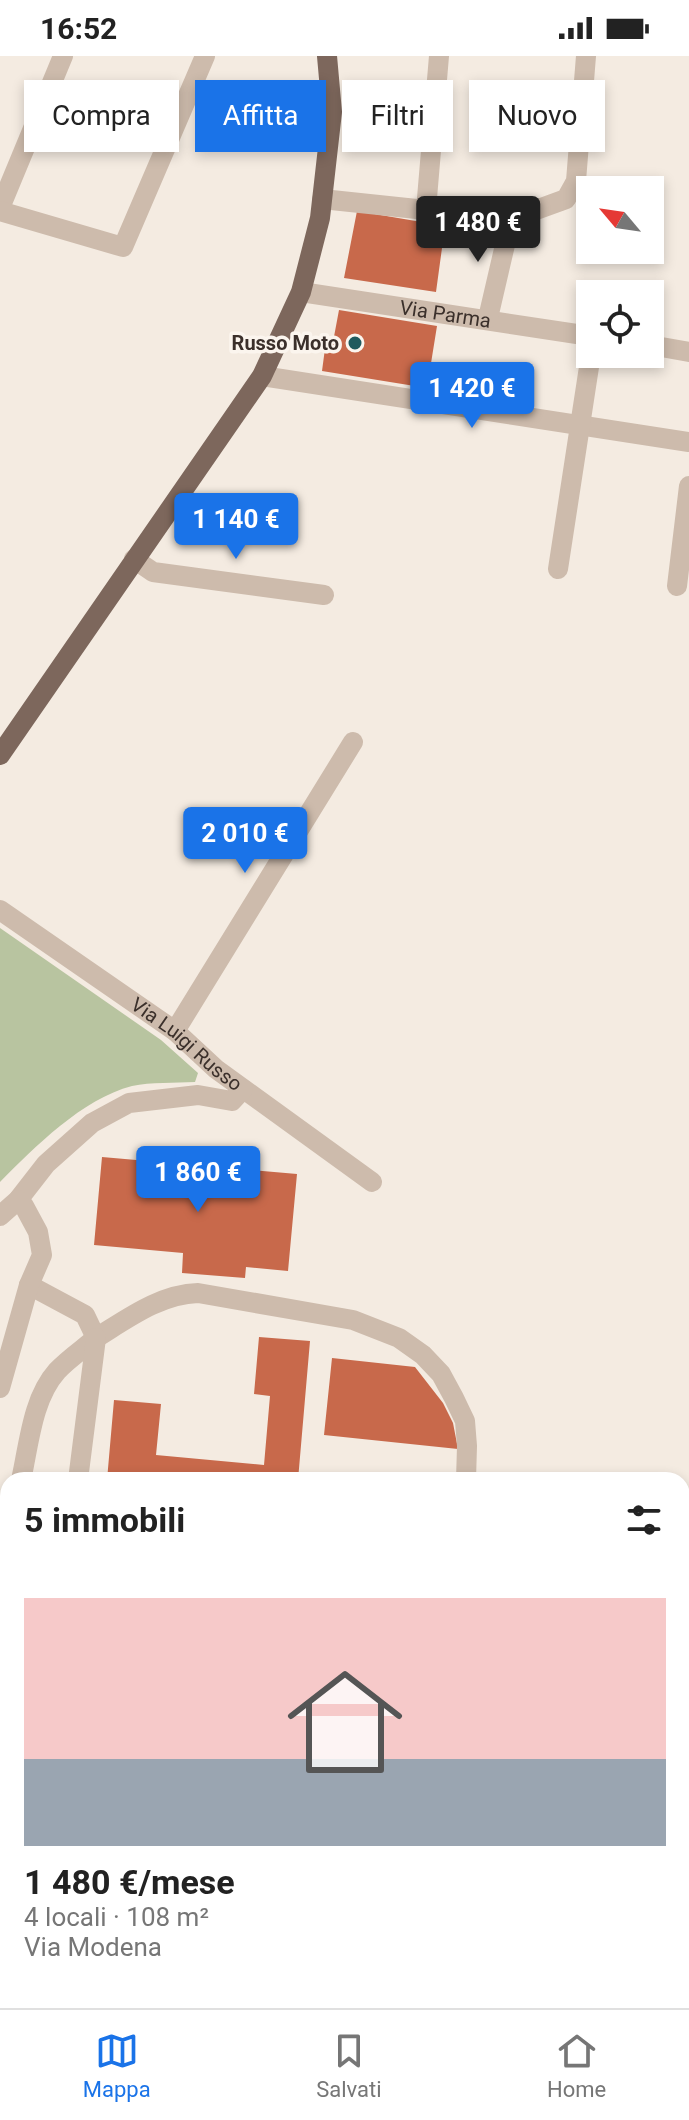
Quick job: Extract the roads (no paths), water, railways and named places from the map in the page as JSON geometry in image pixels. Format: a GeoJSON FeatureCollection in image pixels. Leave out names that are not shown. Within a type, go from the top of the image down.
{"type":"FeatureCollection","features":[{"type":"Feature","properties":{"kind":"main road"},"geometry":{"type":"LineString","coordinates":[[0,755],[262,376],[301,292],[320,218],[332,112],[327,56]]}},
{"type":"Feature","properties":{"kind":"street"},"geometry":{"type":"LineString","coordinates":[[63,56],[0,210],[123,247],[205,56]]}},
{"type":"Feature","properties":{"kind":"street"},"geometry":{"type":"LineString","coordinates":[[426,210],[439,56]]}},
{"type":"Feature","properties":{"kind":"street"},"geometry":{"type":"LineString","coordinates":[[322,199],[511,219],[566,199],[576,181],[586,56]]}},
{"type":"Feature","properties":{"kind":"street"},"geometry":{"type":"LineString","coordinates":[[488,318],[511,219]]}},
{"type":"Feature","properties":{"kind":"street","name":"Via Parma"},"geometry":{"type":"LineString","coordinates":[[301,292],[576,334]]}},
{"type":"Feature","properties":{"kind":"street"},"geometry":{"type":"LineString","coordinates":[[664,348],[689,352]]}},
{"type":"Feature","properties":{"kind":"street"},"geometry":{"type":"LineString","coordinates":[[558,569],[589,368]]}},
{"type":"Feature","properties":{"kind":"street"},"geometry":{"type":"LineString","coordinates":[[262,376],[689,442]]}},
{"type":"Feature","properties":{"kind":"street"},"geometry":{"type":"LineString","coordinates":[[677,586],[689,486]]}},
{"type":"Feature","properties":{"kind":"street"},"geometry":{"type":"LineString","coordinates":[[134,559],[153,572],[324,595]]}},
{"type":"Feature","properties":{"kind":"street"},"geometry":{"type":"LineString","coordinates":[[175,1031],[353,742]]}},
{"type":"Feature","properties":{"kind":"street","name":"Via Luigi Russo"},"geometry":{"type":"LineString","coordinates":[[0,910],[175,1031],[216,1069],[372,1182]]}},
{"type":"Feature","properties":{"kind":"street"},"geometry":{"type":"LineString","coordinates":[[0,1216],[18,1200],[46,1164],[92,1123],[129,1103],[198,1095],[232,1101],[243,1089]]}},
{"type":"Feature","properties":{"kind":"street"},"geometry":{"type":"LineString","coordinates":[[0,1388],[29,1285],[42,1255],[38,1232],[18,1200]]}},
{"type":"Feature","properties":{"kind":"street"},"geometry":{"type":"LineString","coordinates":[[29,1285],[85,1315],[96,1338],[79,1472]]}},
{"type":"Feature","properties":{"kind":"street"},"geometry":{"type":"LineString","coordinates":[[23,1472],[39,1402],[57,1371],[96,1338],[144,1309],[183,1293],[198,1293],[369,1324],[399,1338],[423,1355],[441,1374],[465,1421],[466,1472]]}},
{"type":"Feature","properties":{"kind":"place","name":"Russo Moto"},"geometry":{"type":"Point","coordinates":[355,343]}}]}
